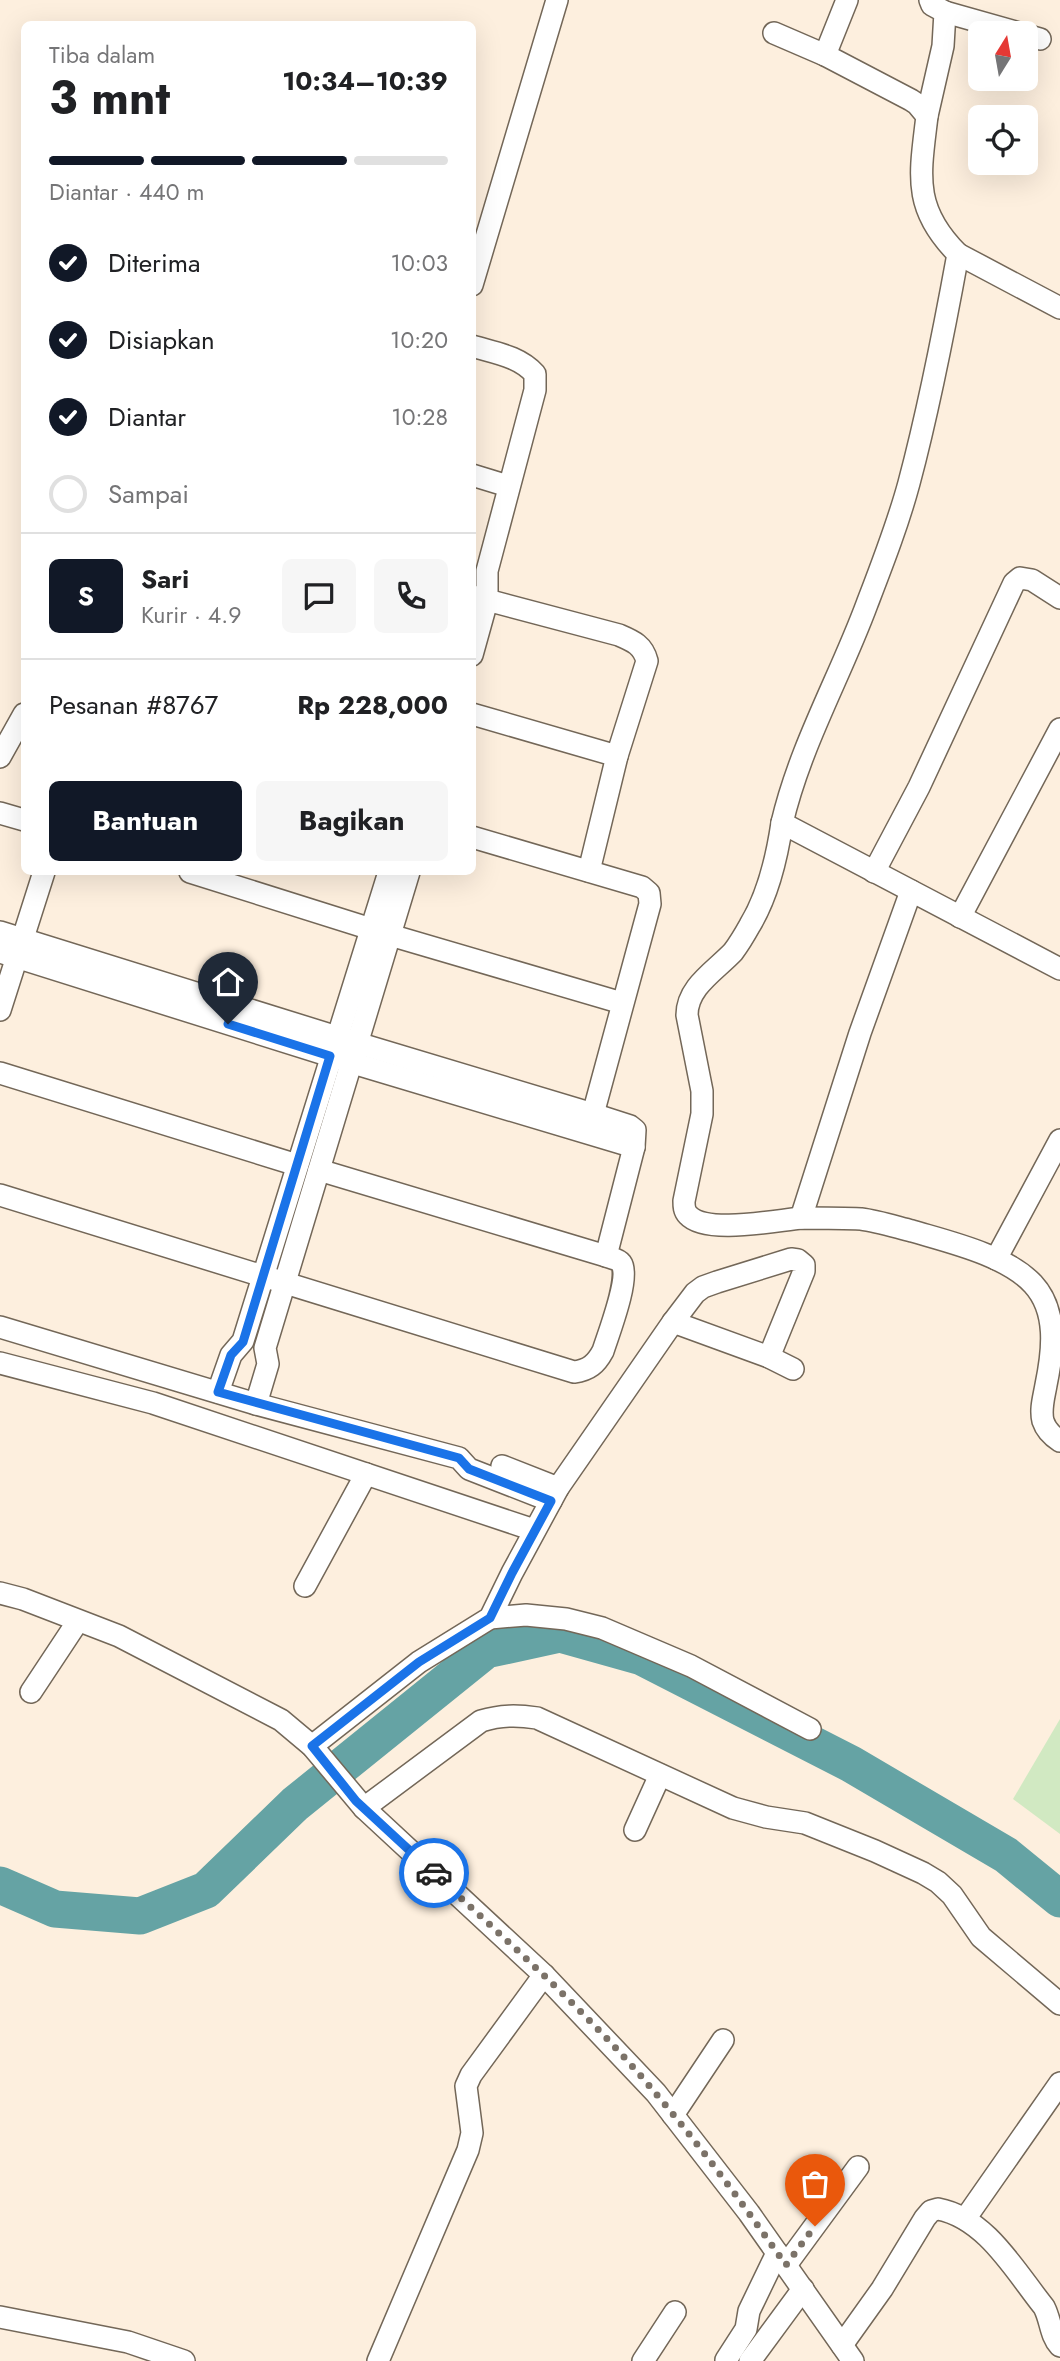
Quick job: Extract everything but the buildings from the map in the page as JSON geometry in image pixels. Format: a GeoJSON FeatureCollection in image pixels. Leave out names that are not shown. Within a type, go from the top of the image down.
{"type":"FeatureCollection","features":[{"type":"Feature","properties":{"kind":"street"},"geometry":{"type":"LineString","coordinates":[[476,272],[557,0]]}},
{"type":"Feature","properties":{"kind":"street"},"geometry":{"type":"LineString","coordinates":[[825,55],[847,0]]}},
{"type":"Feature","properties":{"kind":"street"},"geometry":{"type":"LineString","coordinates":[[983,21],[938,6],[943,46],[927,116],[920,172],[924,202],[945,241],[958,254],[1060,308]]}},
{"type":"Feature","properties":{"kind":"street"},"geometry":{"type":"LineString","coordinates":[[774,33],[825,55],[911,100],[927,116]]}},
{"type":"Feature","properties":{"kind":"street"},"geometry":{"type":"LineString","coordinates":[[958,254],[940,352],[908,485],[866,606],[796,774],[767,885],[752,923],[734,950],[698,987],[687,1004],[702,1091],[702,1114],[684,1200],[689,1217],[701,1222],[754,1225],[801,1219],[863,1219],[912,1231],[996,1259],[1026,1278],[1034,1285],[1048,1310],[1051,1352],[1041,1408],[1047,1430],[1060,1441]]}},
{"type":"Feature","properties":{"kind":"street"},"geometry":{"type":"LineString","coordinates":[[476,347],[516,359],[535,374],[535,390],[487,571],[477,596],[619,635],[635,642],[644,650],[647,661],[617,756],[589,871]]}},
{"type":"Feature","properties":{"kind":"street"},"geometry":{"type":"LineString","coordinates":[[476,476],[508,486]]}},
{"type":"Feature","properties":{"kind":"street"},"geometry":{"type":"LineString","coordinates":[[874,872],[919,787],[1014,583],[1020,578],[1032,580],[1060,598]]}},
{"type":"Feature","properties":{"kind":"street"},"geometry":{"type":"LineString","coordinates":[[476,715],[617,756]]}},
{"type":"Feature","properties":{"kind":"street"},"geometry":{"type":"LineString","coordinates":[[0,757],[21,719]]}},
{"type":"Feature","properties":{"kind":"street"},"geometry":{"type":"LineString","coordinates":[[961,917],[1060,729]]}},
{"type":"Feature","properties":{"kind":"street"},"geometry":{"type":"LineString","coordinates":[[0,813],[21,819]]}},
{"type":"Feature","properties":{"kind":"street"},"geometry":{"type":"LineString","coordinates":[[782,823],[1060,969]]}},
{"type":"Feature","properties":{"kind":"street"},"geometry":{"type":"LineString","coordinates":[[476,838],[642,887],[649,894],[650,904],[593,1114]]}},
{"type":"Feature","properties":{"kind":"street"},"geometry":{"type":"LineString","coordinates":[[0,1010],[13,949],[43,875]]}},
{"type":"Feature","properties":{"kind":"street"},"geometry":{"type":"LineString","coordinates":[[200,875],[380,932],[622,1003]]}},
{"type":"Feature","properties":{"kind":"street"},"geometry":{"type":"LineString","coordinates":[[218,1392],[231,1355],[243,1342],[297,1164],[344,1050],[380,932],[389,875]]}},
{"type":"Feature","properties":{"kind":"street"},"geometry":{"type":"LineString","coordinates":[[380,932],[408,875]]}},
{"type":"Feature","properties":{"kind":"street"},"geometry":{"type":"LineString","coordinates":[[801,1219],[860,1033],[911,891]]}},
{"type":"Feature","properties":{"kind":"street"},"geometry":{"type":"LineString","coordinates":[[0,932],[13,949],[344,1050],[634,1147]]}},
{"type":"Feature","properties":{"kind":"street"},"geometry":{"type":"LineString","coordinates":[[344,1050],[630,1126],[635,1130],[634,1147],[606,1256]]}},
{"type":"Feature","properties":{"kind":"street"},"geometry":{"type":"LineString","coordinates":[[256,1404],[268,1364],[265,1348],[320,1170],[344,1050]]}},
{"type":"Feature","properties":{"kind":"street"},"geometry":{"type":"LineString","coordinates":[[0,1073],[297,1164]]}},
{"type":"Feature","properties":{"kind":"street"},"geometry":{"type":"LineString","coordinates":[[996,1259],[1060,1140]]}},
{"type":"Feature","properties":{"kind":"street"},"geometry":{"type":"LineString","coordinates":[[0,1195],[574,1372],[587,1370],[597,1362],[603,1351],[624,1282],[623,1266],[619,1261],[320,1170]]}},
{"type":"Feature","properties":{"kind":"street"},"geometry":{"type":"LineString","coordinates":[[490,1618],[555,1495],[673,1321],[703,1287],[791,1259],[798,1260],[804,1265],[804,1271],[769,1357]]}},
{"type":"Feature","properties":{"kind":"street"},"geometry":{"type":"LineString","coordinates":[[673,1321],[769,1357],[793,1369]]}},
{"type":"Feature","properties":{"kind":"street"},"geometry":{"type":"LineString","coordinates":[[0,1326],[256,1404],[459,1458],[469,1469],[555,1495]]}},
{"type":"Feature","properties":{"kind":"street"},"geometry":{"type":"LineString","coordinates":[[243,1342],[265,1348]]}},
{"type":"Feature","properties":{"kind":"street"},"geometry":{"type":"LineString","coordinates":[[0,1363],[153,1403],[534,1531]]}},
{"type":"Feature","properties":{"kind":"street"},"geometry":{"type":"LineString","coordinates":[[305,1586],[366,1474]]}},
{"type":"Feature","properties":{"kind":"street"},"geometry":{"type":"LineString","coordinates":[[0,1593],[23,1599],[119,1636],[281,1720],[315,1750],[360,1804],[544,1975],[656,2093],[749,2213],[847,2353],[882,2289],[931,2211],[938,2209],[965,2219],[988,2237],[1044,2307],[1050,2318],[1052,2333],[1060,2346]]}},
{"type":"Feature","properties":{"kind":"street"},"geometry":{"type":"LineString","coordinates":[[315,1750],[419,1662],[490,1618],[526,1615],[566,1619],[602,1628],[691,1666],[810,1729]]}},
{"type":"Feature","properties":{"kind":"street"},"geometry":{"type":"LineString","coordinates":[[31,1692],[78,1621]]}},
{"type":"Feature","properties":{"kind":"street"},"geometry":{"type":"LineString","coordinates":[[360,1804],[481,1721],[516,1714],[537,1718],[733,1808],[805,1823],[923,1873],[952,1895],[981,1937],[1060,2004]]}},
{"type":"Feature","properties":{"kind":"street"},"geometry":{"type":"LineString","coordinates":[[635,1830],[660,1775]]}},
{"type":"Feature","properties":{"kind":"street"},"geometry":{"type":"LineString","coordinates":[[378,2361],[468,2150],[472,2133],[466,2086],[471,2075],[544,1975]]}},
{"type":"Feature","properties":{"kind":"street"},"geometry":{"type":"LineString","coordinates":[[673,2115],[723,2040]]}},
{"type":"Feature","properties":{"kind":"street"},"geometry":{"type":"LineString","coordinates":[[965,2219],[1060,2083]]}},
{"type":"Feature","properties":{"kind":"street"},"geometry":{"type":"LineString","coordinates":[[726,2360],[746,2329],[749,2311],[781,2259],[858,2167]]}},
{"type":"Feature","properties":{"kind":"street"},"geometry":{"type":"LineString","coordinates":[[750,2361],[803,2289]]}},
{"type":"Feature","properties":{"kind":"street"},"geometry":{"type":"LineString","coordinates":[[643,2361],[675,2312]]}},
{"type":"Feature","properties":{"kind":"street"},"geometry":{"type":"LineString","coordinates":[[0,2317],[128,2342],[184,2361]]}},
{"type":"Feature","properties":{"kind":"green space"},"geometry":{"type":"Polygon","coordinates":[[[1060,1719],[1060,1834],[1013,1799],[1060,1719]]]}},
{"type":"Feature","properties":{"kind":"waterway"},"geometry":{"type":"LineString","coordinates":[[0,1885],[55,1909],[140,1916],[206,1890],[295,1804],[486,1650],[560,1634],[642,1657],[851,1764],[1006,1855],[1060,1899]]}},
{"type":"Feature","properties":{"kind":"way so far"},"geometry":{"type":"LineString","coordinates":[[434,1873],[544,1975],[656,2093],[786,2265],[815,2226]]}},
{"type":"Feature","properties":{"kind":"route"},"geometry":{"type":"LineString","coordinates":[[228,1024],[330,1056],[243,1342],[231,1355],[218,1392],[459,1458],[469,1469],[551,1501],[490,1618],[419,1662],[312,1746],[356,1801],[434,1873]]}}]}
